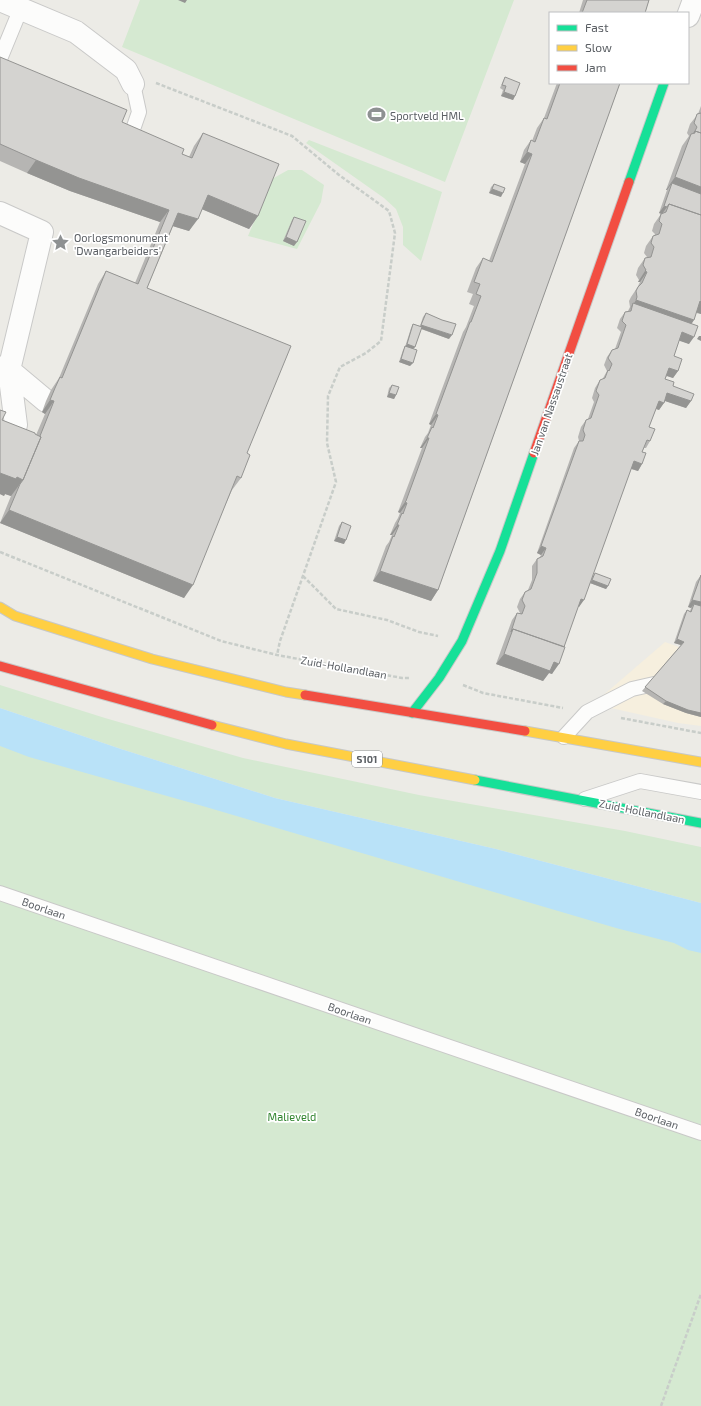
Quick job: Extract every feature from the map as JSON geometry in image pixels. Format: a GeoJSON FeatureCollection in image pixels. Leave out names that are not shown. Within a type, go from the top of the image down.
{"type":"FeatureCollection","features":[{"type":"Feature","properties":{"kind":"main road","name":"Jan van Nassaustraat"},"geometry":{"type":"LineString","coordinates":[[412,713],[440,678],[462,640],[500,551],[664,84]]}},
{"type":"Feature","properties":{"kind":"main road"},"geometry":{"type":"LineString","coordinates":[[0,607],[15,616]]}},
{"type":"Feature","properties":{"kind":"main road"},"geometry":{"type":"LineString","coordinates":[[0,613],[15,616],[152,659],[279,691],[564,737],[701,762]]}},
{"type":"Feature","properties":{"kind":"main road","name":"Zuid-Hollandlaan"},"geometry":{"type":"LineString","coordinates":[[0,666],[214,726],[286,744],[701,823]]}},
{"type":"Feature","properties":{"kind":"street"},"geometry":{"type":"LineString","coordinates":[[0,0],[76,32],[126,70],[133,84]]}},
{"type":"Feature","properties":{"kind":"street"},"geometry":{"type":"LineString","coordinates":[[689,13],[694,0]]}},
{"type":"Feature","properties":{"kind":"street"},"geometry":{"type":"LineString","coordinates":[[0,213],[42,232],[5,368],[16,425],[0,462]]}},
{"type":"Feature","properties":{"kind":"street"},"geometry":{"type":"LineString","coordinates":[[5,368],[46,401]]}},
{"type":"Feature","properties":{"kind":"lane"},"geometry":{"type":"LineString","coordinates":[[0,59],[21,8]]}},
{"type":"Feature","properties":{"kind":"lane"},"geometry":{"type":"LineString","coordinates":[[129,141],[139,112],[133,84]]}},
{"type":"Feature","properties":{"kind":"lane"},"geometry":{"type":"LineString","coordinates":[[564,737],[587,712],[632,689],[654,684],[701,696]]}},
{"type":"Feature","properties":{"kind":"lane","name":"Zuid-Hollandlaan"},"geometry":{"type":"LineString","coordinates":[[583,800],[640,781],[701,792]]}},
{"type":"Feature","properties":{"kind":"lane","name":"Boorlaan"},"geometry":{"type":"LineString","coordinates":[[0,893],[701,1132]]}},
{"type":"Feature","properties":{"kind":"path"},"geometry":{"type":"LineString","coordinates":[[133,84],[157,84],[292,136],[339,175],[389,211],[395,233],[381,341],[366,353],[340,367],[328,396],[327,443],[336,482],[280,642],[277,655]]}},
{"type":"Feature","properties":{"kind":"path","name":"Zuid-Hollandlaan"},"geometry":{"type":"LineString","coordinates":[[0,552],[221,641],[277,655],[402,678],[428,676],[440,678],[453,681],[483,693],[701,733]]}},
{"type":"Feature","properties":{"kind":"path"},"geometry":{"type":"LineString","coordinates":[[303,576],[336,609],[387,620],[419,632]]}},
{"type":"Feature","properties":{"kind":"path"},"geometry":{"type":"LineString","coordinates":[[661,1406],[701,1294]]}},
{"type":"Feature","properties":{"kind":"shaded area"},"geometry":{"type":"Polygon","coordinates":[[[665,642],[701,655],[701,726],[678,723],[593,704],[665,642]]]}},
{"type":"Feature","properties":{"kind":"green space","name":"Sportveld HML"},"geometry":{"type":"Polygon","coordinates":[[[140,0],[514,0],[445,182],[122,47],[140,0]]]}},
{"type":"Feature","properties":{"kind":"green space"},"geometry":{"type":"Polygon","coordinates":[[[309,140],[442,192],[421,261],[403,245],[403,227],[396,209],[384,198],[306,143],[309,140]]]}},
{"type":"Feature","properties":{"kind":"green space"},"geometry":{"type":"Polygon","coordinates":[[[288,170],[302,170],[324,185],[321,202],[297,249],[248,236],[272,179],[288,170]]]}},
{"type":"Feature","properties":{"kind":"green space"},"geometry":{"type":"Polygon","coordinates":[[[0,685],[105,718],[243,758],[419,795],[625,831],[701,847],[701,903],[496,849],[275,798],[121,749],[0,708],[0,685]]]}},
{"type":"Feature","properties":{"kind":"green space","name":"Malieveld"},"geometry":{"type":"Polygon","coordinates":[[[0,719],[701,923],[701,1406],[0,1406],[0,719]]]}},
{"type":"Feature","properties":{"kind":"water"},"geometry":{"type":"Polygon","coordinates":[[[0,708],[121,749],[275,798],[496,849],[701,903],[701,953],[688,950],[674,943],[616,928],[206,807],[29,757],[0,746],[0,708]]]}},
{"type":"Feature","properties":{"kind":"building"},"geometry":{"type":"Polygon","coordinates":[[[587,0],[649,0],[645,12],[582,12],[587,0]]]}},
{"type":"Feature","properties":{"kind":"building"},"geometry":{"type":"Polygon","coordinates":[[[0,57],[127,110],[122,122],[184,149],[182,154],[192,158],[203,133],[279,164],[258,216],[208,195],[198,219],[178,213],[147,288],[291,346],[247,453],[250,455],[241,478],[237,476],[193,585],[9,510],[41,437],[40,436],[54,401],[50,400],[60,377],[62,378],[106,271],[138,284],[169,210],[79,178],[0,144],[0,57]]]}},
{"type":"Feature","properties":{"kind":"building"},"geometry":{"type":"Polygon","coordinates":[[[505,77],[520,83],[515,96],[504,92],[506,86],[502,85],[505,77]]]}},
{"type":"Feature","properties":{"kind":"building"},"geometry":{"type":"Polygon","coordinates":[[[560,84],[620,84],[438,590],[380,571],[393,536],[394,537],[399,525],[397,525],[402,513],[403,514],[407,503],[405,502],[429,438],[427,438],[438,415],[436,414],[481,296],[476,294],[480,284],[474,282],[483,258],[492,262],[532,154],[527,152],[531,140],[535,142],[544,118],[547,119],[560,84]]]}},
{"type":"Feature","properties":{"kind":"building"},"geometry":{"type":"Polygon","coordinates":[[[701,113],[701,133],[695,131],[697,127],[694,123],[697,114],[701,113]]]}},
{"type":"Feature","properties":{"kind":"building"},"geometry":{"type":"Polygon","coordinates":[[[695,131],[701,133],[701,187],[675,177],[691,134],[695,133],[695,131]]]}},
{"type":"Feature","properties":{"kind":"building"},"geometry":{"type":"Polygon","coordinates":[[[672,183],[701,194],[701,215],[669,204],[667,207],[664,206],[672,183]]]}},
{"type":"Feature","properties":{"kind":"building"},"geometry":{"type":"Polygon","coordinates":[[[494,184],[505,188],[503,193],[492,189],[494,184]]]}},
{"type":"Feature","properties":{"kind":"building"},"geometry":{"type":"Polygon","coordinates":[[[669,204],[701,215],[701,302],[700,301],[694,320],[636,300],[636,291],[647,272],[645,271],[646,270],[643,265],[645,258],[651,257],[654,247],[651,243],[653,236],[659,234],[662,224],[659,221],[661,214],[666,212],[669,204]]]}},
{"type":"Feature","properties":{"kind":"building"},"geometry":{"type":"Polygon","coordinates":[[[294,217],[306,221],[297,242],[286,237],[294,217]]]}},
{"type":"Feature","properties":{"kind":"building"},"geometry":{"type":"Polygon","coordinates":[[[633,303],[698,326],[694,337],[682,332],[674,356],[682,359],[678,371],[669,368],[665,379],[674,382],[673,386],[694,394],[691,401],[667,393],[664,403],[659,401],[649,427],[655,429],[650,441],[647,440],[642,452],[646,453],[642,464],[634,461],[584,600],[581,599],[564,647],[513,629],[511,632],[517,613],[522,614],[525,606],[522,600],[525,592],[531,589],[537,573],[537,559],[543,556],[546,548],[541,546],[579,441],[583,441],[585,435],[583,430],[586,420],[591,418],[599,395],[596,391],[600,380],[605,378],[612,364],[608,358],[612,350],[618,348],[626,325],[622,321],[625,312],[631,311],[633,303]]]}},
{"type":"Feature","properties":{"kind":"building"},"geometry":{"type":"Polygon","coordinates":[[[426,313],[456,324],[452,335],[421,325],[426,313]]]}},
{"type":"Feature","properties":{"kind":"building"},"geometry":{"type":"Polygon","coordinates":[[[413,324],[422,327],[415,347],[407,344],[413,324]]]}},
{"type":"Feature","properties":{"kind":"building"},"geometry":{"type":"Polygon","coordinates":[[[405,346],[417,350],[413,363],[401,359],[405,346]]]}},
{"type":"Feature","properties":{"kind":"building"},"geometry":{"type":"Polygon","coordinates":[[[392,385],[399,387],[396,395],[389,393],[392,385]]]}},
{"type":"Feature","properties":{"kind":"building"},"geometry":{"type":"Polygon","coordinates":[[[0,410],[6,412],[2,420],[35,433],[41,437],[23,480],[0,473],[0,410]]]}},
{"type":"Feature","properties":{"kind":"building"},"geometry":{"type":"Polygon","coordinates":[[[342,522],[351,526],[346,540],[337,537],[342,522]]]}},
{"type":"Feature","properties":{"kind":"building"},"geometry":{"type":"Polygon","coordinates":[[[595,573],[611,579],[608,586],[592,580],[595,573]]]}},
{"type":"Feature","properties":{"kind":"building"},"geometry":{"type":"Polygon","coordinates":[[[701,575],[701,602],[692,600],[701,575]]]}},
{"type":"Feature","properties":{"kind":"building"},"geometry":{"type":"Polygon","coordinates":[[[694,604],[701,606],[701,713],[688,710],[666,701],[645,687],[684,642],[677,639],[687,610],[691,612],[694,604]]]}},
{"type":"Feature","properties":{"kind":"building"},"geometry":{"type":"Polygon","coordinates":[[[513,629],[565,647],[559,664],[554,662],[550,671],[504,654],[513,629]]]}},
{"type":"Feature","properties":{"kind":"traffic: fast"},"geometry":{"type":"LineString","coordinates":[[629,182],[664,84]]}},
{"type":"Feature","properties":{"kind":"traffic: fast"},"geometry":{"type":"LineString","coordinates":[[412,713],[439,678],[462,641],[500,551],[534,453]]}},
{"type":"Feature","properties":{"kind":"traffic: fast"},"geometry":{"type":"LineString","coordinates":[[475,780],[701,823]]}},
{"type":"Feature","properties":{"kind":"traffic: slow"},"geometry":{"type":"LineString","coordinates":[[0,607],[15,616],[152,659],[286,692],[305,695]]}},
{"type":"Feature","properties":{"kind":"traffic: slow"},"geometry":{"type":"LineString","coordinates":[[212,725],[286,744],[475,780]]}},
{"type":"Feature","properties":{"kind":"traffic: slow"},"geometry":{"type":"LineString","coordinates":[[525,731],[701,762]]}},
{"type":"Feature","properties":{"kind":"traffic: jam"},"geometry":{"type":"LineString","coordinates":[[534,453],[629,182]]}},
{"type":"Feature","properties":{"kind":"traffic: jam"},"geometry":{"type":"LineString","coordinates":[[0,666],[212,725]]}},
{"type":"Feature","properties":{"kind":"traffic: jam"},"geometry":{"type":"LineString","coordinates":[[305,695],[525,731]]}},
{"type":"Feature","properties":{"kind":"place","name":"Sportveld HML"},"geometry":{"type":"Point","coordinates":[377,115]}},
{"type":"Feature","properties":{"kind":"place","name":"Oorlogsmonument 'Dwangarbeiders'"},"geometry":{"type":"Point","coordinates":[61,243]}}]}
